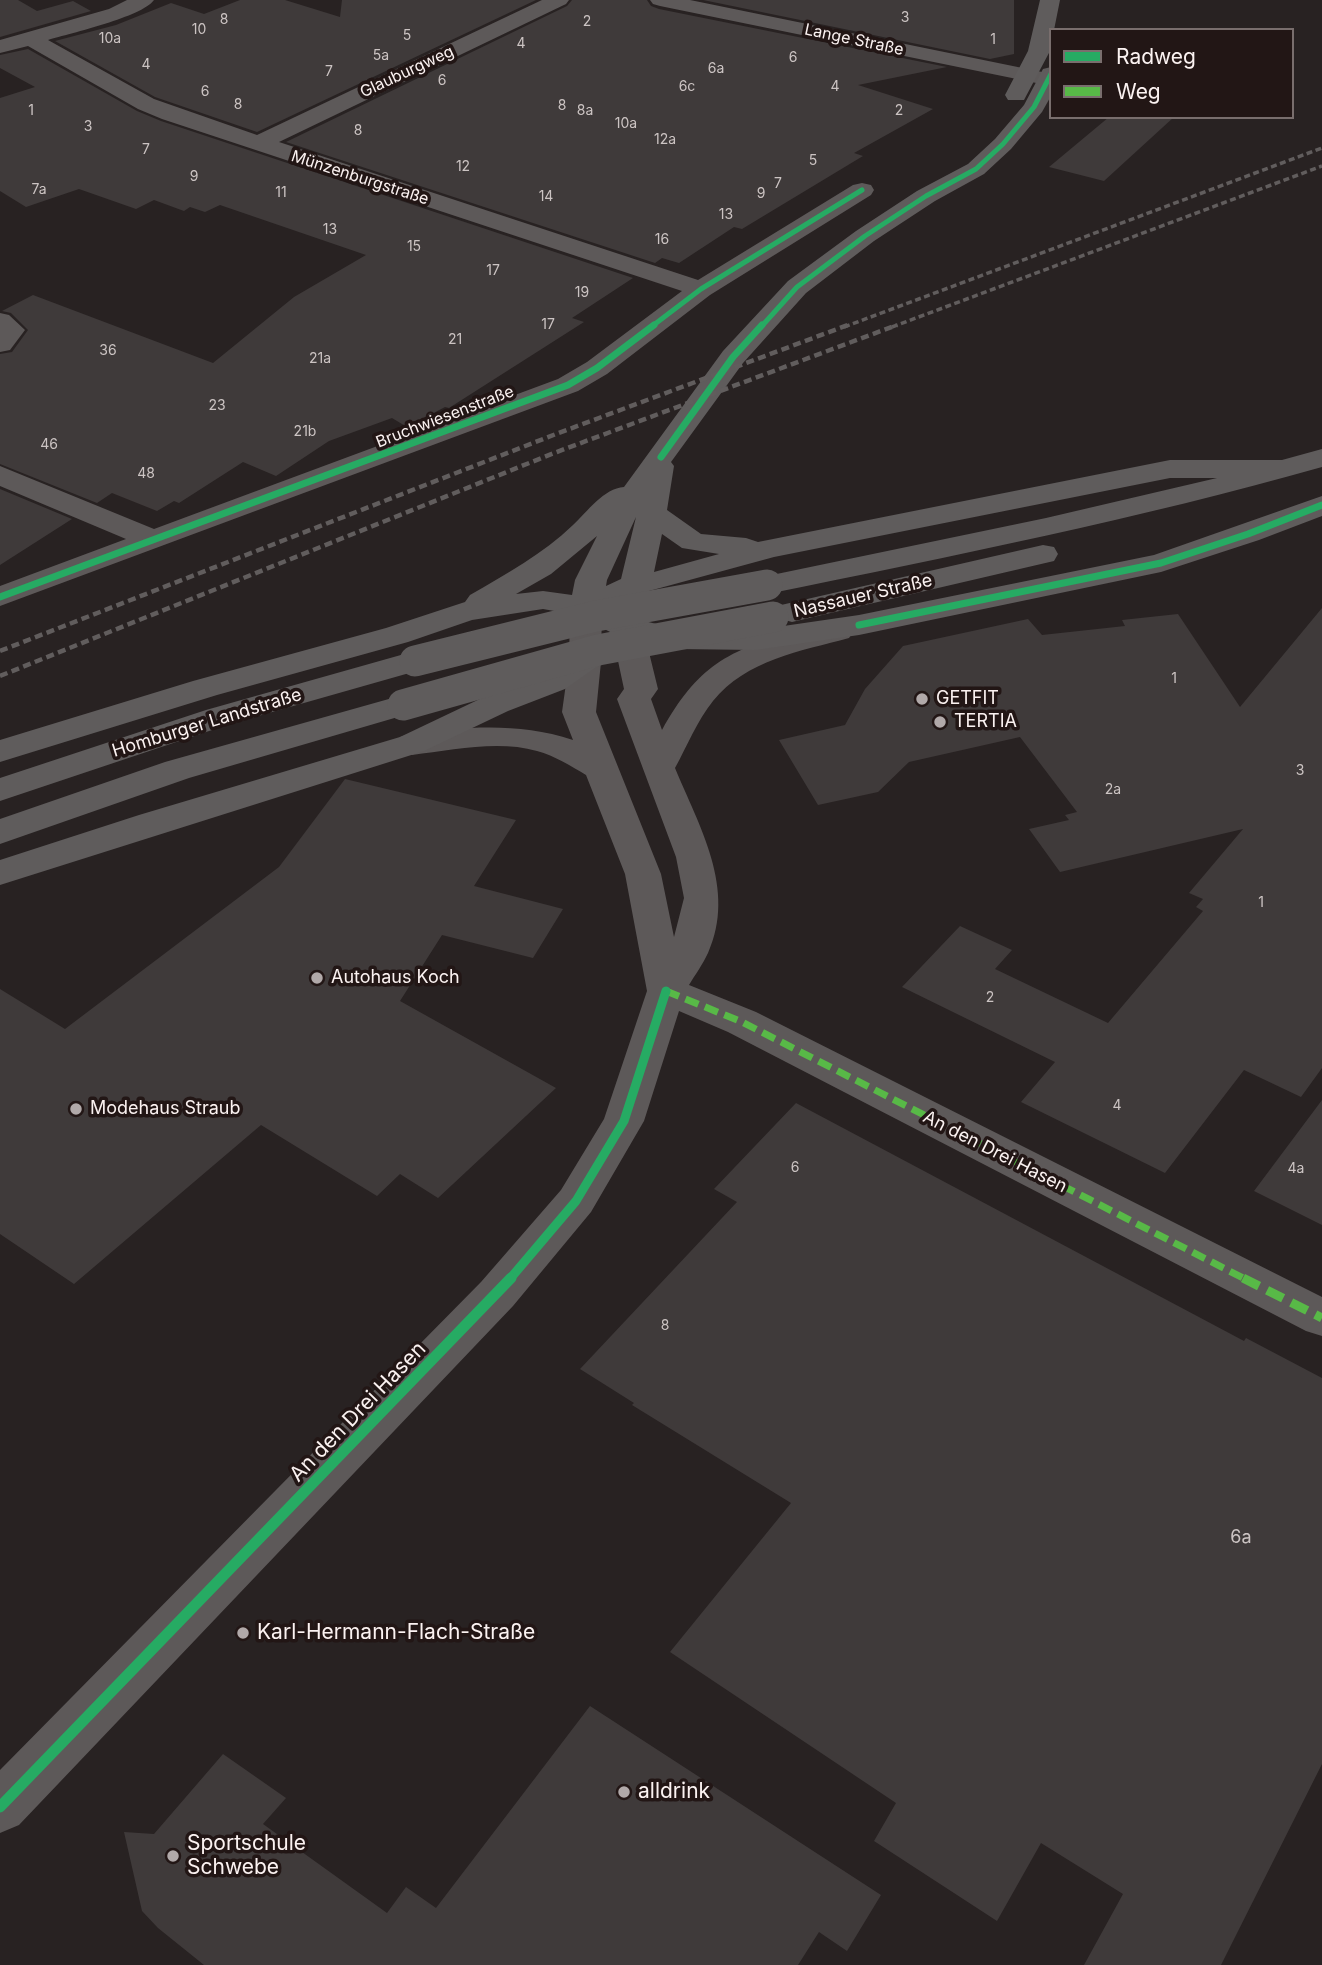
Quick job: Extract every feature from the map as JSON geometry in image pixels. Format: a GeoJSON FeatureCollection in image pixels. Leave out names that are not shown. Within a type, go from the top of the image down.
{"type":"FeatureCollection","features":[{"type":"Feature","properties":{"kind":"main road"},"geometry":{"type":"LineString","coordinates":[[586,607],[591,580],[629,500],[733,356],[797,287],[926,196],[953,164],[979,143],[1011,103],[1042,77],[1039,51],[1050,0]]}},
{"type":"Feature","properties":{"kind":"main road"},"geometry":{"type":"LineString","coordinates":[[1061,0],[1066,12],[1064,28]]}},
{"type":"Feature","properties":{"kind":"main road"},"geometry":{"type":"LineString","coordinates":[[0,873],[152,823],[412,744],[496,704],[553,682],[585,662],[627,628],[633,585],[652,513],[661,457]]}},
{"type":"Feature","properties":{"kind":"main road"},"geometry":{"type":"LineString","coordinates":[[466,611],[540,567],[578,537],[661,457]]}},
{"type":"Feature","properties":{"kind":"main road","name":"Nassauer Straße"},"geometry":{"type":"LineString","coordinates":[[415,661],[596,616],[767,585],[1063,523],[1322,458]]}},
{"type":"Feature","properties":{"kind":"main road"},"geometry":{"type":"LineString","coordinates":[[586,607],[633,585],[668,578],[769,549],[1170,469],[1284,469]]}},
{"type":"Feature","properties":{"kind":"main road","name":"Nassauer Straße"},"geometry":{"type":"LineString","coordinates":[[403,705],[598,649],[773,617],[1322,485]]}},
{"type":"Feature","properties":{"kind":"main road"},"geometry":{"type":"LineString","coordinates":[[0,751],[205,688],[397,635],[466,611],[543,600],[586,607],[627,628],[677,639],[756,640],[859,625],[1161,563],[1248,534],[1322,505]]}},
{"type":"Feature","properties":{"kind":"main road"},"geometry":{"type":"LineString","coordinates":[[652,513],[692,542],[769,549]]}},
{"type":"Feature","properties":{"kind":"main road","name":"Homburger Landstraße"},"geometry":{"type":"LineString","coordinates":[[0,790],[218,717],[415,661]]}},
{"type":"Feature","properties":{"kind":"main road","name":"Homburger Landstraße"},"geometry":{"type":"LineString","coordinates":[[0,832],[177,770],[403,705]]}},
{"type":"Feature","properties":{"kind":"street"},"geometry":{"type":"LineString","coordinates":[[0,47],[116,13],[144,0]]}},
{"type":"Feature","properties":{"kind":"street","name":"Glauburgweg"},"geometry":{"type":"LineString","coordinates":[[256,144],[559,0]]}},
{"type":"Feature","properties":{"kind":"street","name":"Lange Straße"},"geometry":{"type":"LineString","coordinates":[[660,0],[1042,77]]}},
{"type":"Feature","properties":{"kind":"street","name":"Münzenburgstraße"},"geometry":{"type":"LineString","coordinates":[[30,38],[146,104],[256,144],[701,289]]}},
{"type":"Feature","properties":{"kind":"street","name":"Bruchwiesenstraße"},"geometry":{"type":"LineString","coordinates":[[0,597],[568,385],[597,368],[701,289],[862,190]]}},
{"type":"Feature","properties":{"kind":"street"},"geometry":{"type":"LineString","coordinates":[[0,321],[12,330],[0,344]]}},
{"type":"Feature","properties":{"kind":"street"},"geometry":{"type":"LineString","coordinates":[[0,475],[151,539]]}},
{"type":"Feature","properties":{"kind":"street","name":"An den Drei Hasen"},"geometry":{"type":"LineString","coordinates":[[586,607],[585,662],[579,712],[643,874],[666,991]]}},
{"type":"Feature","properties":{"kind":"street"},"geometry":{"type":"LineString","coordinates":[[658,768],[699,697],[722,673],[759,653],[859,625]]}},
{"type":"Feature","properties":{"kind":"street","name":"An den Drei Hasen"},"geometry":{"type":"LineString","coordinates":[[0,1807],[488,1304],[576,1201],[624,1121],[666,991],[690,951],[702,898],[694,857],[634,699],[640,689],[627,628]]}},
{"type":"Feature","properties":{"kind":"street"},"geometry":{"type":"LineString","coordinates":[[412,744],[496,736],[524,739],[559,746],[600,768]]}},
{"type":"Feature","properties":{"kind":"street","name":"An den Drei Hasen"},"geometry":{"type":"LineString","coordinates":[[666,991],[741,1022],[1322,1318]]}},
{"type":"Feature","properties":{"kind":"building"},"geometry":{"type":"Polygon","coordinates":[[[0,0],[18,0],[37,11],[73,1],[91,11],[0,37],[0,0]]]}},
{"type":"Feature","properties":{"kind":"building"},"geometry":{"type":"Polygon","coordinates":[[[240,0],[285,0],[340,17],[342,0],[536,0],[257,132],[155,97],[55,41],[116,25],[171,3],[204,14],[240,0]]]}},
{"type":"Feature","properties":{"kind":"building"},"geometry":{"type":"Polygon","coordinates":[[[572,0],[647,0],[651,6],[659,9],[947,67],[858,85],[933,109],[854,153],[863,156],[742,229],[734,227],[679,263],[662,258],[655,263],[286,142],[567,6],[572,0]]]}},
{"type":"Feature","properties":{"kind":"building"},"geometry":{"type":"Polygon","coordinates":[[[703,0],[1014,0],[1014,54],[990,59],[703,0]]]}},
{"type":"Feature","properties":{"kind":"building"},"geometry":{"type":"Polygon","coordinates":[[[28,49],[137,111],[161,121],[633,278],[572,318],[584,322],[449,408],[445,407],[407,427],[392,418],[329,441],[276,476],[243,462],[179,503],[174,501],[157,511],[112,493],[97,503],[0,464],[0,354],[12,352],[28,330],[11,313],[2,311],[33,295],[213,363],[294,297],[366,255],[220,205],[205,212],[190,207],[184,211],[154,200],[136,209],[79,189],[26,207],[0,191],[0,98],[35,87],[0,68],[0,55],[28,49]]]}},
{"type":"Feature","properties":{"kind":"building"},"geometry":{"type":"Polygon","coordinates":[[[1107,119],[1172,119],[1104,181],[1049,167],[1107,119]]]}},
{"type":"Feature","properties":{"kind":"building"},"geometry":{"type":"Polygon","coordinates":[[[0,489],[72,519],[0,565],[0,489]]]}},
{"type":"Feature","properties":{"kind":"building"},"geometry":{"type":"Polygon","coordinates":[[[1322,608],[1322,1068],[1301,1097],[1244,1070],[1165,1173],[1021,1102],[1055,1062],[902,987],[960,926],[1012,950],[995,969],[1108,1023],[1203,911],[1196,907],[1203,899],[1189,893],[1243,829],[1060,872],[1029,829],[1069,820],[1065,815],[1077,812],[1020,737],[909,762],[878,792],[818,805],[779,740],[845,725],[865,689],[903,646],[1028,619],[1042,635],[1125,626],[1122,620],[1178,614],[1240,707],[1322,608]]]}},
{"type":"Feature","properties":{"kind":"building"},"geometry":{"type":"Polygon","coordinates":[[[345,779],[516,820],[474,886],[563,909],[533,958],[442,935],[400,1001],[556,1088],[438,1198],[400,1174],[377,1196],[261,1125],[74,1284],[0,1234],[0,989],[65,1029],[279,867],[345,779]]]}},
{"type":"Feature","properties":{"kind":"building"},"geometry":{"type":"Polygon","coordinates":[[[1322,1100],[1322,1225],[1254,1191],[1322,1100]]]}},
{"type":"Feature","properties":{"kind":"building"},"geometry":{"type":"Polygon","coordinates":[[[796,1103],[1244,1341],[1246,1338],[1322,1378],[1322,1764],[1221,1965],[1084,1965],[1123,1894],[1041,1843],[997,1921],[874,1841],[896,1803],[670,1652],[791,1503],[632,1405],[634,1403],[580,1369],[737,1202],[714,1189],[796,1103]]]}},
{"type":"Feature","properties":{"kind":"building","name":"alldrink"},"geometry":{"type":"Polygon","coordinates":[[[590,1706],[881,1895],[847,1951],[819,1932],[798,1965],[204,1965],[158,1928],[142,1911],[124,1832],[154,1834],[223,1754],[286,1798],[263,1824],[387,1913],[406,1887],[436,1908],[590,1706]]]}},
{"type":"Feature","properties":{"kind":"railway"},"geometry":{"type":"LineString","coordinates":[[844,327],[1322,148]]}},
{"type":"Feature","properties":{"kind":"railway"},"geometry":{"type":"LineString","coordinates":[[892,327],[1322,166]]}},
{"type":"Feature","properties":{"kind":"railway"},"geometry":{"type":"LineString","coordinates":[[0,651],[556,434],[848,325]]}},
{"type":"Feature","properties":{"kind":"railway"},"geometry":{"type":"LineString","coordinates":[[0,676],[554,453],[897,325]]}},
{"type":"Feature","properties":{"kind":"marked path"},"geometry":{"type":"LineString","coordinates":[[666,991],[742,1022],[1322,1318]]}},
{"type":"Feature","properties":{"kind":"cycle path"},"geometry":{"type":"LineString","coordinates":[[661,457],[733,357],[797,287],[865,236],[926,196],[976,169],[1003,144],[1034,107],[1049,78]]}},
{"type":"Feature","properties":{"kind":"cycle path"},"geometry":{"type":"LineString","coordinates":[[0,597],[568,385],[597,368],[701,289],[862,190]]}},
{"type":"Feature","properties":{"kind":"cycle path"},"geometry":{"type":"LineString","coordinates":[[859,625],[1161,563],[1248,534],[1322,505]]}},
{"type":"Feature","properties":{"kind":"cycle path"},"geometry":{"type":"LineString","coordinates":[[0,1807],[497,1294],[576,1201],[624,1121],[666,991]]}},
{"type":"Feature","properties":{"kind":"place","name":"GETFIT"},"geometry":{"type":"Point","coordinates":[922,699]}},
{"type":"Feature","properties":{"kind":"place","name":"TERTIA"},"geometry":{"type":"Point","coordinates":[940,722]}},
{"type":"Feature","properties":{"kind":"place","name":"Autohaus Koch"},"geometry":{"type":"Point","coordinates":[317,978]}},
{"type":"Feature","properties":{"kind":"place","name":"Modehaus Straub"},"geometry":{"type":"Point","coordinates":[76,1109]}},
{"type":"Feature","properties":{"kind":"place","name":"Karl-Hermann-Flach-Straße"},"geometry":{"type":"Point","coordinates":[243,1633]}},
{"type":"Feature","properties":{"kind":"place","name":"alldrink"},"geometry":{"type":"Point","coordinates":[624,1792]}},
{"type":"Feature","properties":{"kind":"place","name":"Sportschule Schwebe"},"geometry":{"type":"Point","coordinates":[173,1856]}}]}
